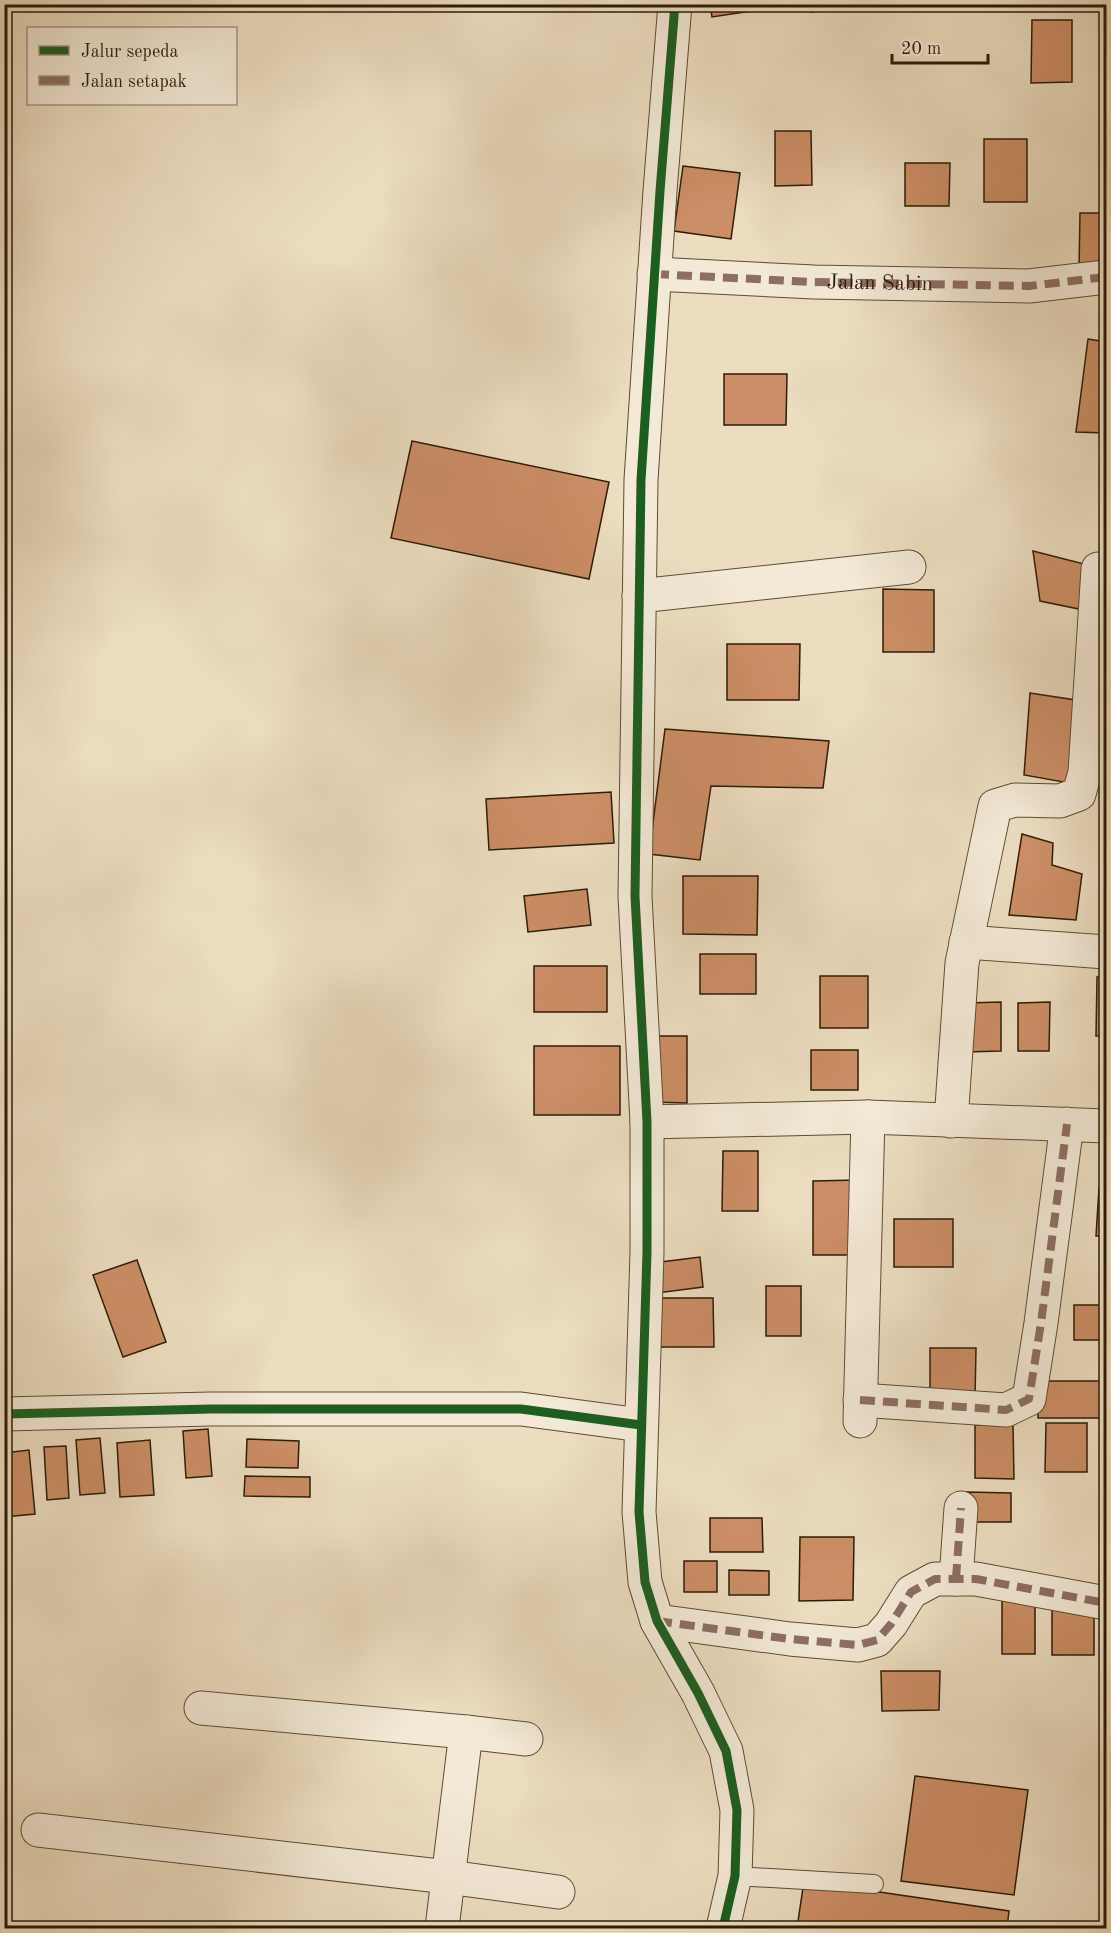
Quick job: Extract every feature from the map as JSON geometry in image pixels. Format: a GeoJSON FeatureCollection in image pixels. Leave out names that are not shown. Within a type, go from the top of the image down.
{"type":"FeatureCollection","features":[{"type":"Feature","properties":{"kind":"street"},"geometry":{"type":"LineString","coordinates":[[675,4],[641,480],[635,896],[647,1122],[647,1252],[640,1523],[645,1582],[657,1621],[698,1693],[726,1750],[737,1810],[735,1876],[723,1929]]}},
{"type":"Feature","properties":{"kind":"street","name":"Jalan Sabin"},"geometry":{"type":"LineString","coordinates":[[654,273],[814,282],[1029,286],[1107,277]]}},
{"type":"Feature","properties":{"kind":"street"},"geometry":{"type":"LineString","coordinates":[[639,596],[909,567]]}},
{"type":"Feature","properties":{"kind":"street"},"geometry":{"type":"LineString","coordinates":[[951,1120],[962,963],[995,806],[1015,800],[1060,801],[1079,794],[1084,772],[1098,569]]}},
{"type":"Feature","properties":{"kind":"street"},"geometry":{"type":"LineString","coordinates":[[966,942],[1107,952]]}},
{"type":"Feature","properties":{"kind":"street"},"geometry":{"type":"LineString","coordinates":[[647,1122],[868,1117],[1107,1126]]}},
{"type":"Feature","properties":{"kind":"street"},"geometry":{"type":"LineString","coordinates":[[868,1117],[860,1411],[1006,1410],[1029,1399],[1067,1124]]}},
{"type":"Feature","properties":{"kind":"street"},"geometry":{"type":"LineString","coordinates":[[4,1414],[211,1409],[521,1409],[641,1425]]}},
{"type":"Feature","properties":{"kind":"street"},"geometry":{"type":"LineString","coordinates":[[956,1579],[961,1508]]}},
{"type":"Feature","properties":{"kind":"street"},"geometry":{"type":"LineString","coordinates":[[657,1621],[790,1639],[858,1645],[876,1640],[891,1624],[911,1592],[935,1579],[976,1579],[1107,1603]]}},
{"type":"Feature","properties":{"kind":"street"},"geometry":{"type":"LineString","coordinates":[[201,1708],[526,1739]]}},
{"type":"Feature","properties":{"kind":"street"},"geometry":{"type":"LineString","coordinates":[[442,1929],[466,1732]]}},
{"type":"Feature","properties":{"kind":"street"},"geometry":{"type":"LineString","coordinates":[[38,1830],[448,1877],[558,1892]]}},
{"type":"Feature","properties":{"kind":"lane"},"geometry":{"type":"LineString","coordinates":[[735,1876],[874,1884]]}},
{"type":"Feature","properties":{"kind":"building"},"geometry":{"type":"Polygon","coordinates":[[[710,4],[750,4],[751,11],[712,17],[710,4]]]}},
{"type":"Feature","properties":{"kind":"building"},"geometry":{"type":"Polygon","coordinates":[[[810,4],[835,4],[836,9],[811,12],[810,4]]]}},
{"type":"Feature","properties":{"kind":"building"},"geometry":{"type":"Polygon","coordinates":[[[1032,20],[1072,20],[1072,82],[1031,83],[1032,20]]]}},
{"type":"Feature","properties":{"kind":"building"},"geometry":{"type":"Polygon","coordinates":[[[775,131],[811,131],[812,185],[775,186],[775,131]]]}},
{"type":"Feature","properties":{"kind":"building"},"geometry":{"type":"Polygon","coordinates":[[[984,139],[1027,139],[1027,202],[984,202],[984,139]]]}},
{"type":"Feature","properties":{"kind":"building"},"geometry":{"type":"Polygon","coordinates":[[[905,163],[950,163],[949,206],[905,206],[905,163]]]}},
{"type":"Feature","properties":{"kind":"building"},"geometry":{"type":"Polygon","coordinates":[[[683,166],[740,173],[731,239],[674,231],[683,166]]]}},
{"type":"Feature","properties":{"kind":"building"},"geometry":{"type":"Polygon","coordinates":[[[1080,213],[1106,213],[1106,270],[1079,270],[1080,213]]]}},
{"type":"Feature","properties":{"kind":"building"},"geometry":{"type":"Polygon","coordinates":[[[1088,339],[1106,342],[1106,433],[1076,432],[1088,339]]]}},
{"type":"Feature","properties":{"kind":"building"},"geometry":{"type":"Polygon","coordinates":[[[724,374],[787,374],[786,425],[724,425],[724,374]]]}},
{"type":"Feature","properties":{"kind":"building"},"geometry":{"type":"Polygon","coordinates":[[[412,441],[609,482],[589,579],[391,538],[412,441]]]}},
{"type":"Feature","properties":{"kind":"building"},"geometry":{"type":"Polygon","coordinates":[[[1033,551],[1088,565],[1079,609],[1040,601],[1033,551]]]}},
{"type":"Feature","properties":{"kind":"building"},"geometry":{"type":"Polygon","coordinates":[[[883,589],[934,590],[934,652],[883,652],[883,589]]]}},
{"type":"Feature","properties":{"kind":"building"},"geometry":{"type":"Polygon","coordinates":[[[727,644],[800,644],[799,700],[727,700],[727,644]]]}},
{"type":"Feature","properties":{"kind":"building"},"geometry":{"type":"Polygon","coordinates":[[[1030,693],[1082,701],[1069,783],[1024,775],[1030,693]]]}},
{"type":"Feature","properties":{"kind":"building"},"geometry":{"type":"Polygon","coordinates":[[[665,729],[829,741],[823,788],[711,786],[700,860],[649,854],[665,729]]]}},
{"type":"Feature","properties":{"kind":"building"},"geometry":{"type":"Polygon","coordinates":[[[611,792],[614,843],[489,850],[486,799],[611,792]]]}},
{"type":"Feature","properties":{"kind":"building"},"geometry":{"type":"Polygon","coordinates":[[[1022,834],[1053,843],[1052,865],[1082,874],[1076,920],[1009,915],[1022,834]]]}},
{"type":"Feature","properties":{"kind":"building"},"geometry":{"type":"Polygon","coordinates":[[[683,876],[758,876],[757,935],[683,934],[683,876]]]}},
{"type":"Feature","properties":{"kind":"building"},"geometry":{"type":"Polygon","coordinates":[[[587,889],[591,925],[528,932],[524,896],[587,889]]]}},
{"type":"Feature","properties":{"kind":"building"},"geometry":{"type":"Polygon","coordinates":[[[700,954],[756,954],[756,994],[700,994],[700,954]]]}},
{"type":"Feature","properties":{"kind":"building"},"geometry":{"type":"Polygon","coordinates":[[[534,966],[607,966],[607,1012],[534,1012],[534,966]]]}},
{"type":"Feature","properties":{"kind":"building"},"geometry":{"type":"Polygon","coordinates":[[[820,976],[868,976],[868,1028],[820,1028],[820,976]]]}},
{"type":"Feature","properties":{"kind":"building"},"geometry":{"type":"Polygon","coordinates":[[[1097,977],[1106,977],[1106,1036],[1096,1036],[1097,977]]]}},
{"type":"Feature","properties":{"kind":"building"},"geometry":{"type":"Polygon","coordinates":[[[1001,1002],[1001,1051],[965,1052],[966,1003],[1001,1002]]]}},
{"type":"Feature","properties":{"kind":"building"},"geometry":{"type":"Polygon","coordinates":[[[1050,1002],[1049,1051],[1018,1051],[1018,1003],[1050,1002]]]}},
{"type":"Feature","properties":{"kind":"building"},"geometry":{"type":"Polygon","coordinates":[[[650,1036],[687,1036],[687,1103],[650,1102],[650,1036]]]}},
{"type":"Feature","properties":{"kind":"building"},"geometry":{"type":"Polygon","coordinates":[[[534,1046],[620,1046],[620,1115],[534,1115],[534,1046]]]}},
{"type":"Feature","properties":{"kind":"building"},"geometry":{"type":"Polygon","coordinates":[[[811,1050],[858,1050],[858,1090],[811,1090],[811,1050]]]}},
{"type":"Feature","properties":{"kind":"building"},"geometry":{"type":"Polygon","coordinates":[[[723,1151],[758,1151],[758,1211],[722,1211],[723,1151]]]}},
{"type":"Feature","properties":{"kind":"building"},"geometry":{"type":"Polygon","coordinates":[[[858,1180],[858,1255],[813,1255],[813,1181],[858,1180]]]}},
{"type":"Feature","properties":{"kind":"building"},"geometry":{"type":"Polygon","coordinates":[[[1099,1188],[1106,1188],[1106,1236],[1096,1236],[1099,1188]]]}},
{"type":"Feature","properties":{"kind":"building"},"geometry":{"type":"Polygon","coordinates":[[[894,1219],[953,1219],[953,1267],[894,1267],[894,1219]]]}},
{"type":"Feature","properties":{"kind":"building"},"geometry":{"type":"Polygon","coordinates":[[[700,1257],[703,1287],[657,1293],[653,1263],[700,1257]]]}},
{"type":"Feature","properties":{"kind":"building"},"geometry":{"type":"Polygon","coordinates":[[[137,1260],[166,1342],[123,1357],[93,1275],[137,1260]]]}},
{"type":"Feature","properties":{"kind":"building"},"geometry":{"type":"Polygon","coordinates":[[[766,1286],[801,1286],[801,1336],[766,1336],[766,1286]]]}},
{"type":"Feature","properties":{"kind":"building"},"geometry":{"type":"Polygon","coordinates":[[[659,1298],[713,1298],[714,1347],[659,1347],[659,1298]]]}},
{"type":"Feature","properties":{"kind":"building"},"geometry":{"type":"Polygon","coordinates":[[[1074,1305],[1106,1305],[1106,1340],[1074,1340],[1074,1305]]]}},
{"type":"Feature","properties":{"kind":"building"},"geometry":{"type":"Polygon","coordinates":[[[930,1348],[976,1348],[975,1399],[930,1399],[930,1348]]]}},
{"type":"Feature","properties":{"kind":"building"},"geometry":{"type":"Polygon","coordinates":[[[1038,1381],[1106,1381],[1106,1418],[1038,1418],[1038,1381]]]}},
{"type":"Feature","properties":{"kind":"building"},"geometry":{"type":"Polygon","coordinates":[[[1046,1423],[1087,1423],[1087,1472],[1045,1472],[1046,1423]]]}},
{"type":"Feature","properties":{"kind":"building"},"geometry":{"type":"Polygon","coordinates":[[[975,1425],[1013,1425],[1014,1479],[975,1478],[975,1425]]]}},
{"type":"Feature","properties":{"kind":"building"},"geometry":{"type":"Polygon","coordinates":[[[208,1429],[212,1476],[186,1478],[183,1431],[208,1429]]]}},
{"type":"Feature","properties":{"kind":"building"},"geometry":{"type":"Polygon","coordinates":[[[100,1438],[105,1493],[80,1495],[76,1440],[100,1438]]]}},
{"type":"Feature","properties":{"kind":"building"},"geometry":{"type":"Polygon","coordinates":[[[247,1439],[299,1441],[298,1468],[246,1467],[247,1439]]]}},
{"type":"Feature","properties":{"kind":"building"},"geometry":{"type":"Polygon","coordinates":[[[150,1440],[154,1495],[120,1497],[117,1443],[150,1440]]]}},
{"type":"Feature","properties":{"kind":"building"},"geometry":{"type":"Polygon","coordinates":[[[66,1446],[69,1498],[47,1500],[44,1447],[66,1446]]]}},
{"type":"Feature","properties":{"kind":"building"},"geometry":{"type":"Polygon","coordinates":[[[29,1450],[35,1514],[4,1517],[4,1453],[29,1450]]]}},
{"type":"Feature","properties":{"kind":"building"},"geometry":{"type":"Polygon","coordinates":[[[245,1476],[310,1477],[310,1497],[244,1496],[245,1476]]]}},
{"type":"Feature","properties":{"kind":"building"},"geometry":{"type":"Polygon","coordinates":[[[967,1492],[1011,1493],[1011,1522],[967,1522],[967,1492]]]}},
{"type":"Feature","properties":{"kind":"building"},"geometry":{"type":"Polygon","coordinates":[[[710,1518],[762,1518],[763,1552],[710,1552],[710,1518]]]}},
{"type":"Feature","properties":{"kind":"building"},"geometry":{"type":"Polygon","coordinates":[[[800,1537],[854,1537],[853,1600],[799,1601],[800,1537]]]}},
{"type":"Feature","properties":{"kind":"building"},"geometry":{"type":"Polygon","coordinates":[[[684,1561],[717,1561],[717,1592],[684,1592],[684,1561]]]}},
{"type":"Feature","properties":{"kind":"building"},"geometry":{"type":"Polygon","coordinates":[[[729,1570],[769,1571],[769,1595],[729,1595],[729,1570]]]}},
{"type":"Feature","properties":{"kind":"building"},"geometry":{"type":"Polygon","coordinates":[[[1002,1595],[1035,1595],[1035,1654],[1002,1654],[1002,1595]]]}},
{"type":"Feature","properties":{"kind":"building"},"geometry":{"type":"Polygon","coordinates":[[[1052,1609],[1094,1609],[1094,1655],[1052,1655],[1052,1609]]]}},
{"type":"Feature","properties":{"kind":"building"},"geometry":{"type":"Polygon","coordinates":[[[881,1671],[940,1671],[939,1710],[882,1711],[881,1671]]]}},
{"type":"Feature","properties":{"kind":"building"},"geometry":{"type":"Polygon","coordinates":[[[915,1776],[1028,1790],[1014,1895],[901,1881],[915,1776]]]}},
{"type":"Feature","properties":{"kind":"building"},"geometry":{"type":"Polygon","coordinates":[[[804,1881],[1009,1911],[1007,1928],[797,1928],[804,1881]]]}},
{"type":"Feature","properties":{"kind":"marked path"},"geometry":{"type":"LineString","coordinates":[[654,274],[814,282],[1029,286],[1106,277]]}},
{"type":"Feature","properties":{"kind":"marked path"},"geometry":{"type":"LineString","coordinates":[[860,1400],[1006,1410],[1029,1399],[1067,1124]]}},
{"type":"Feature","properties":{"kind":"marked path"},"geometry":{"type":"LineString","coordinates":[[956,1579],[961,1508]]}},
{"type":"Feature","properties":{"kind":"marked path"},"geometry":{"type":"LineString","coordinates":[[657,1621],[790,1639],[858,1645],[877,1640],[891,1624],[911,1592],[935,1579],[976,1579],[1106,1603]]}},
{"type":"Feature","properties":{"kind":"cycle path"},"geometry":{"type":"LineString","coordinates":[[675,4],[641,480],[635,896],[647,1122],[647,1252],[639,1512],[645,1582],[657,1621],[698,1693],[726,1751],[737,1810],[735,1876],[723,1928]]}},
{"type":"Feature","properties":{"kind":"cycle path"},"geometry":{"type":"LineString","coordinates":[[4,1414],[211,1409],[521,1409],[641,1425]]}}]}
